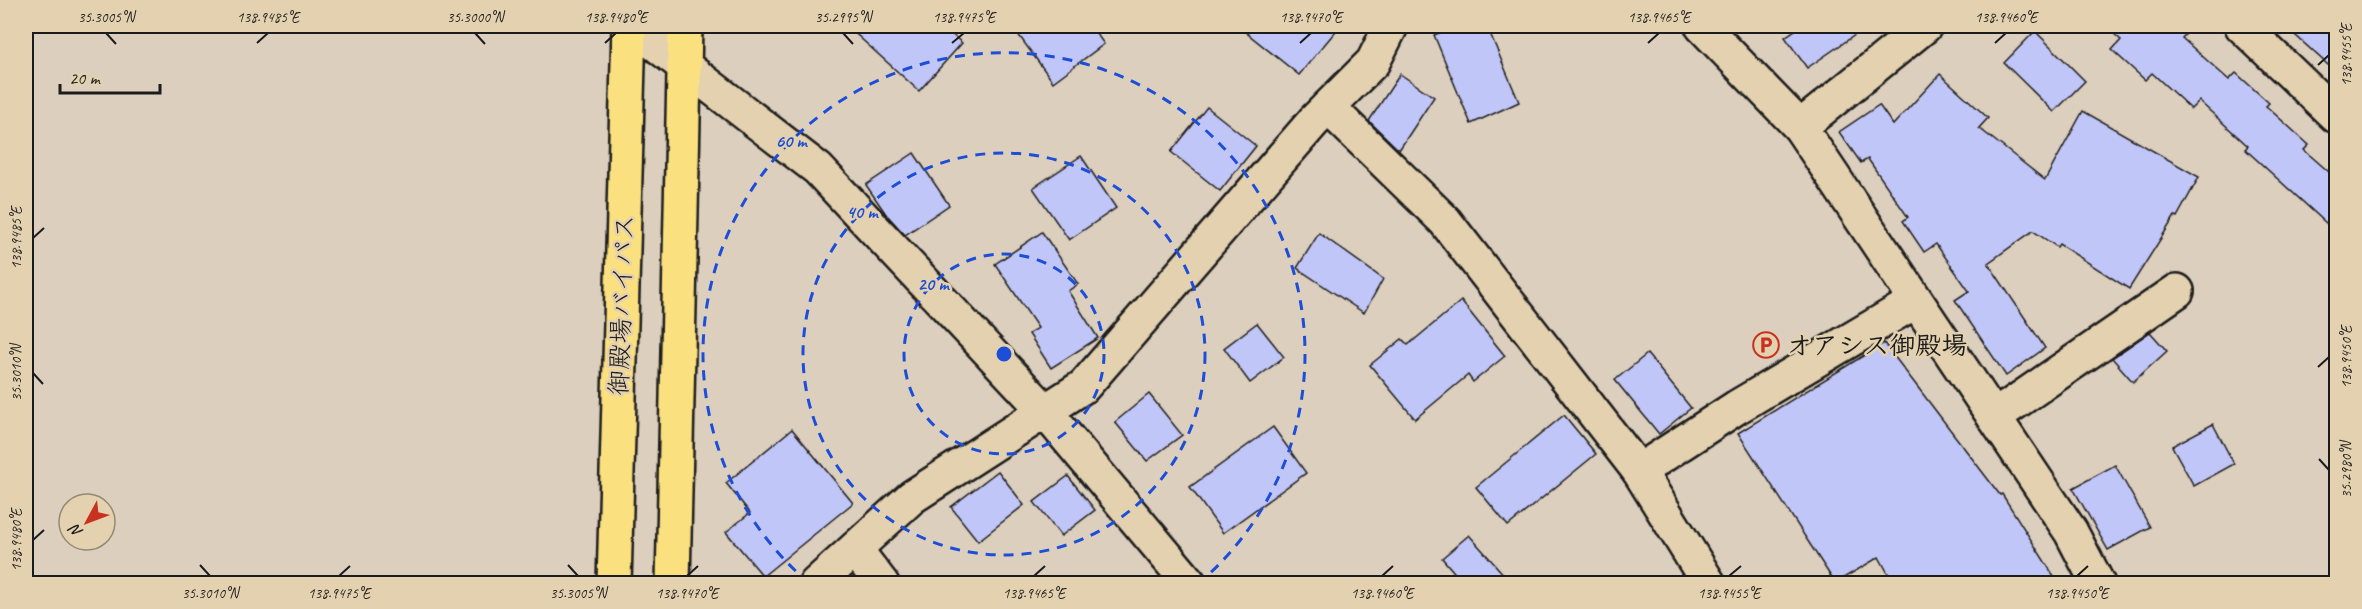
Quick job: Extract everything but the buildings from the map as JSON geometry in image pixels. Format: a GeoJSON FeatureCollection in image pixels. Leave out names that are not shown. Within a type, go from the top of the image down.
{"type":"FeatureCollection","features":[{"type":"Feature","properties":{"kind":"highway","name":"御殿場バイパス"},"geometry":{"type":"LineString","coordinates":[[614,584],[630,26]]}},
{"type":"Feature","properties":{"kind":"highway"},"geometry":{"type":"LineString","coordinates":[[674,584],[680,166],[685,26]]}},
{"type":"Feature","properties":{"kind":"street"},"geometry":{"type":"LineString","coordinates":[[630,26],[818,169],[1044,410],[1190,584]]}},
{"type":"Feature","properties":{"kind":"street"},"geometry":{"type":"LineString","coordinates":[[816,584],[912,497],[1083,386],[1328,106],[1373,62],[1391,26]]}},
{"type":"Feature","properties":{"kind":"street"},"geometry":{"type":"LineString","coordinates":[[1702,26],[1800,128],[2071,532],[2098,584]]}},
{"type":"Feature","properties":{"kind":"street"},"geometry":{"type":"LineString","coordinates":[[1800,128],[1925,26]]}},
{"type":"Feature","properties":{"kind":"street"},"geometry":{"type":"LineString","coordinates":[[2242,26],[2337,116]]}},
{"type":"Feature","properties":{"kind":"street"},"geometry":{"type":"LineString","coordinates":[[1328,106],[1445,221],[1639,471],[1709,584]]}},
{"type":"Feature","properties":{"kind":"street"},"geometry":{"type":"LineString","coordinates":[[1994,417],[2177,291]]}},
{"type":"Feature","properties":{"kind":"street"},"geometry":{"type":"LineString","coordinates":[[1639,471],[1737,407],[1916,301]]}},
{"type":"Feature","properties":{"kind":"street"},"geometry":{"type":"LineString","coordinates":[[855,549],[882,584]]}},
{"type":"Feature","properties":{"kind":"place","name":"オアシス御殿場"},"geometry":{"type":"Point","coordinates":[1766,345]}}]}
